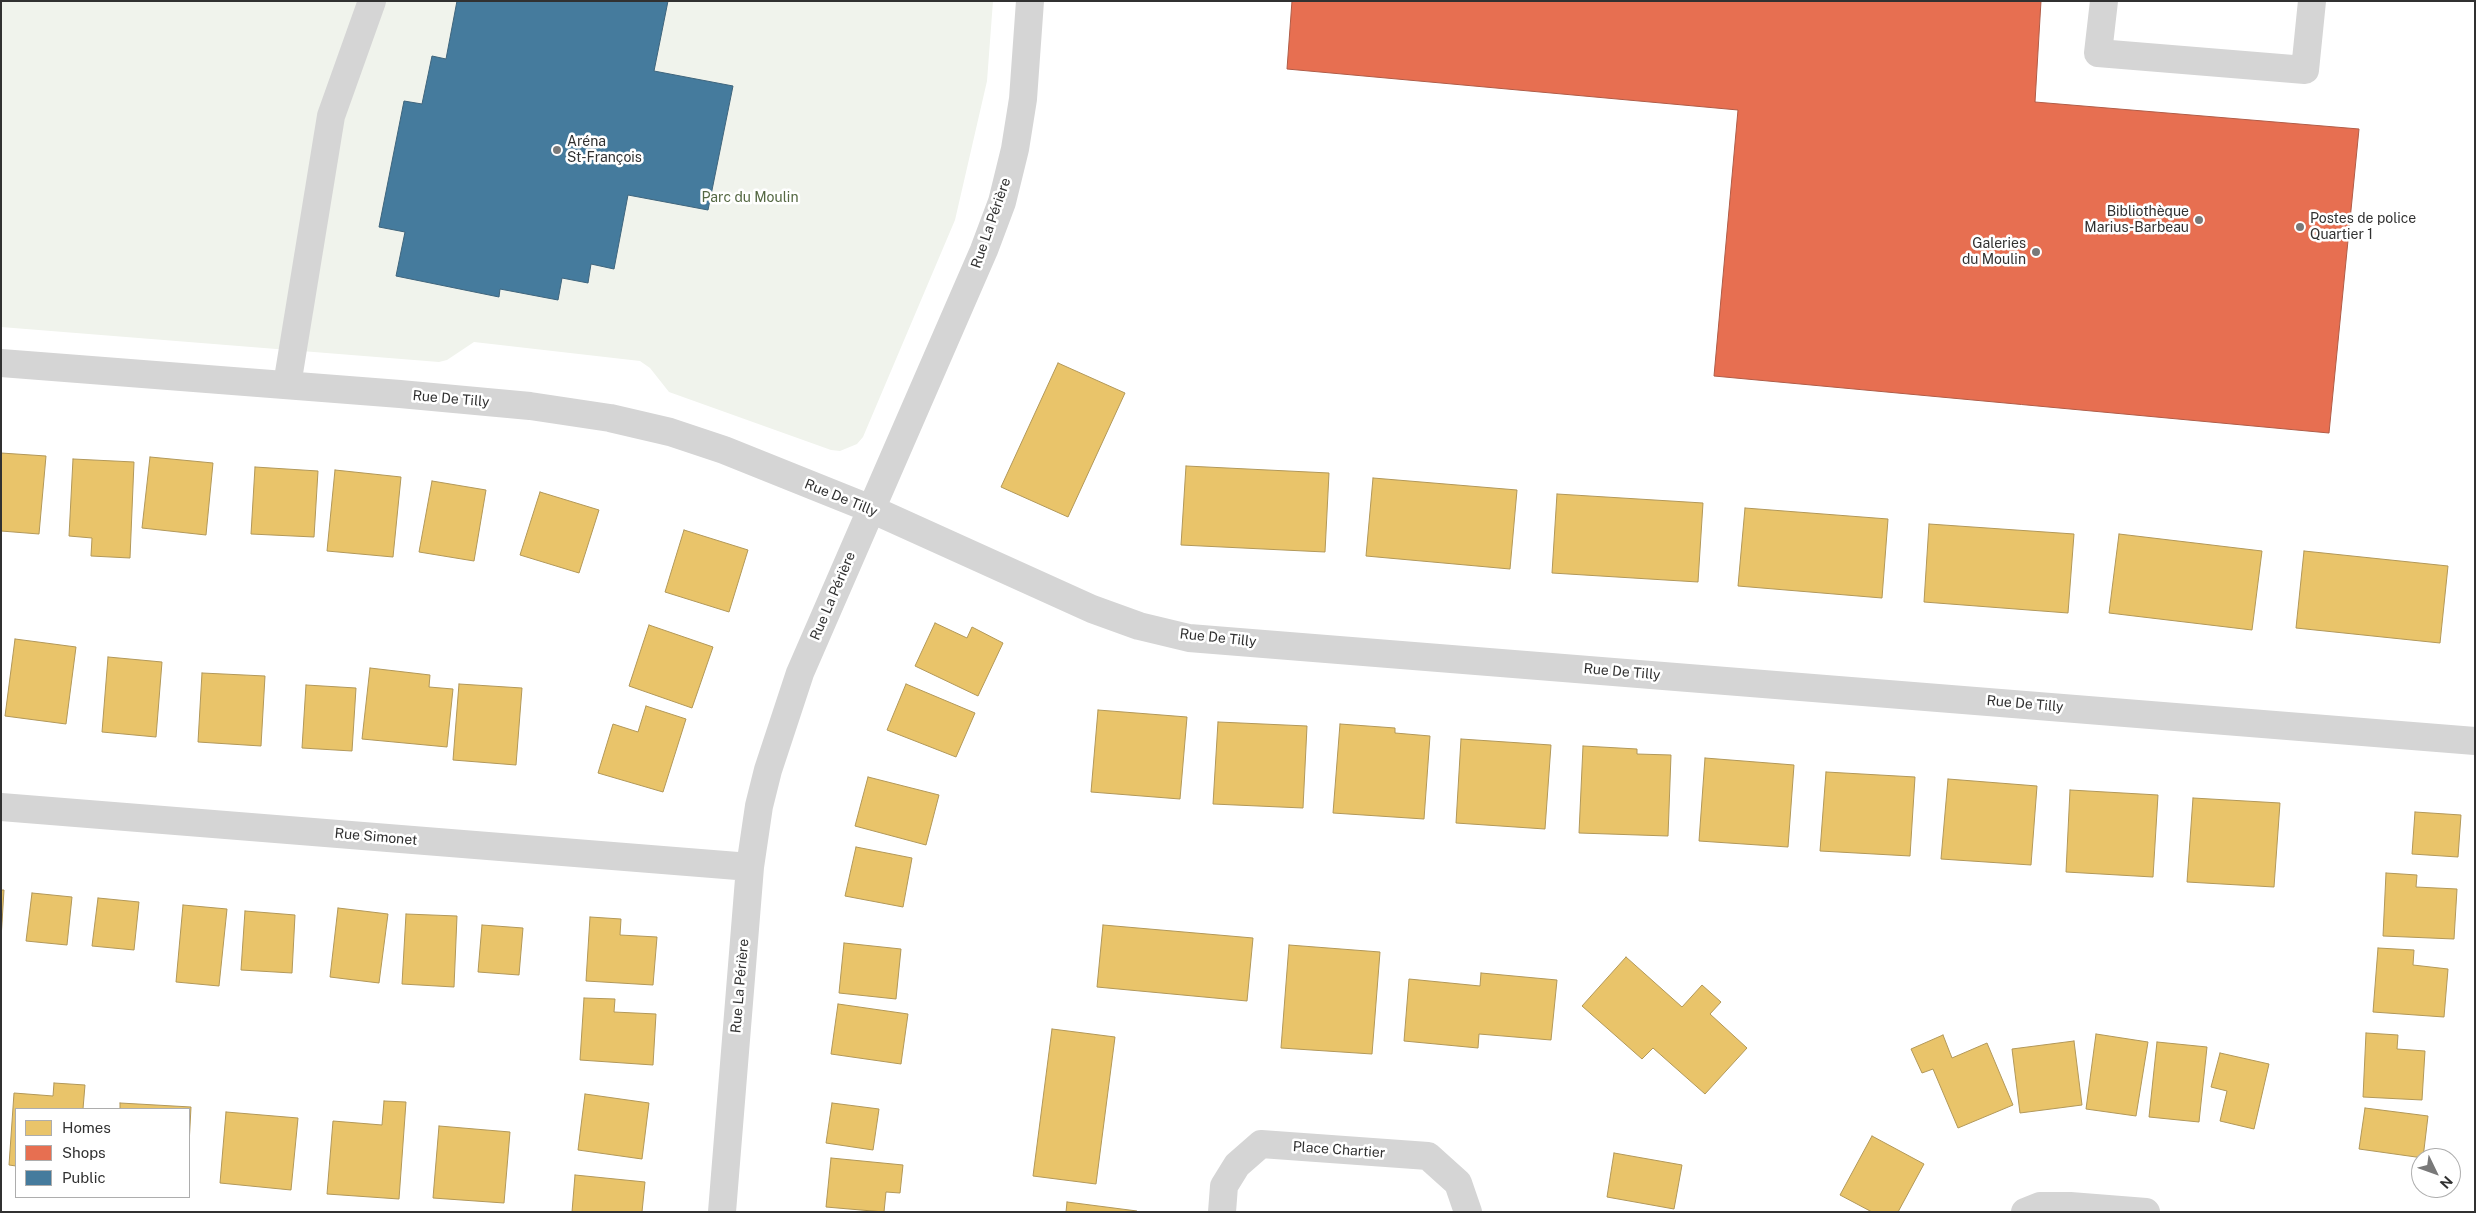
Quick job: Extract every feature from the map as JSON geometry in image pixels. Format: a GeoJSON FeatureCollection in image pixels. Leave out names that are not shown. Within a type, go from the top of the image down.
{"type":"FeatureCollection","features":[{"type":"Feature","properties":{"kind":"street"},"geometry":{"type":"LineString","coordinates":[[287,386],[331,116],[372,1]]}},
{"type":"Feature","properties":{"kind":"street","name":"Rue La Périère"},"geometry":{"type":"LineString","coordinates":[[722,1212],[750,867],[759,806],[783,723],[800,673],[984,250],[1002,202],[1015,149],[1023,99],[1030,1]]}},
{"type":"Feature","properties":{"kind":"street"},"geometry":{"type":"LineString","coordinates":[[2104,1],[2098,53],[2305,70],[2312,1]]}},
{"type":"Feature","properties":{"kind":"street","name":"Rue De Tilly"},"geometry":{"type":"LineString","coordinates":[[1,363],[530,406],[610,418],[670,432],[724,450],[871,509],[1092,609],[1139,626],[1189,638],[2475,741]]}},
{"type":"Feature","properties":{"kind":"street","name":"Rue Simonet"},"geometry":{"type":"LineString","coordinates":[[1,807],[750,867]]}},
{"type":"Feature","properties":{"kind":"street","name":"Place Chartier"},"geometry":{"type":"LineString","coordinates":[[1222,1212],[1224,1186],[1237,1165],[1261,1144],[1428,1156],[1458,1184],[1468,1212]]}},
{"type":"Feature","properties":{"kind":"street"},"geometry":{"type":"LineString","coordinates":[[2025,1212],[2040,1206],[2146,1212]]}},
{"type":"Feature","properties":{"kind":"green space","name":"Parc du Moulin"},"geometry":{"type":"Polygon","coordinates":[[[1,1],[993,1],[987,81],[955,220],[863,437],[857,444],[840,451],[831,450],[669,392],[650,368],[640,361],[474,342],[447,360],[439,362],[1,327],[1,1]]]}},
{"type":"Feature","properties":{"kind":"building: Homes"},"geometry":{"type":"Polygon","coordinates":[[[1058,363],[1125,393],[1068,517],[1001,487],[1058,363]]]}},
{"type":"Feature","properties":{"kind":"building: Homes"},"geometry":{"type":"Polygon","coordinates":[[[1,453],[46,456],[39,534],[1,531],[1,453]]]}},
{"type":"Feature","properties":{"kind":"building: Homes"},"geometry":{"type":"Polygon","coordinates":[[[150,457],[213,463],[206,535],[142,528],[150,457]]]}},
{"type":"Feature","properties":{"kind":"building: Homes"},"geometry":{"type":"Polygon","coordinates":[[[73,459],[134,462],[130,558],[91,556],[92,538],[69,536],[73,459]]]}},
{"type":"Feature","properties":{"kind":"building: Homes"},"geometry":{"type":"Polygon","coordinates":[[[1186,466],[1329,473],[1325,552],[1181,545],[1186,466]]]}},
{"type":"Feature","properties":{"kind":"building: Homes"},"geometry":{"type":"Polygon","coordinates":[[[255,467],[318,471],[314,537],[251,534],[255,467]]]}},
{"type":"Feature","properties":{"kind":"building: Homes"},"geometry":{"type":"Polygon","coordinates":[[[335,470],[401,477],[393,557],[327,551],[335,470]]]}},
{"type":"Feature","properties":{"kind":"building: Homes"},"geometry":{"type":"Polygon","coordinates":[[[1373,478],[1517,490],[1510,569],[1366,556],[1373,478]]]}},
{"type":"Feature","properties":{"kind":"building: Homes"},"geometry":{"type":"Polygon","coordinates":[[[432,481],[486,490],[474,561],[419,552],[432,481]]]}},
{"type":"Feature","properties":{"kind":"building: Homes"},"geometry":{"type":"Polygon","coordinates":[[[540,492],[599,510],[579,573],[520,555],[540,492]]]}},
{"type":"Feature","properties":{"kind":"building: Homes"},"geometry":{"type":"Polygon","coordinates":[[[1557,494],[1703,503],[1698,582],[1552,573],[1557,494]]]}},
{"type":"Feature","properties":{"kind":"building: Homes"},"geometry":{"type":"Polygon","coordinates":[[[1745,508],[1888,519],[1882,598],[1738,586],[1745,508]]]}},
{"type":"Feature","properties":{"kind":"building: Homes"},"geometry":{"type":"Polygon","coordinates":[[[1929,524],[2074,534],[2068,613],[1924,602],[1929,524]]]}},
{"type":"Feature","properties":{"kind":"building: Homes"},"geometry":{"type":"Polygon","coordinates":[[[684,530],[748,550],[729,612],[665,592],[684,530]]]}},
{"type":"Feature","properties":{"kind":"building: Homes"},"geometry":{"type":"Polygon","coordinates":[[[2119,534],[2262,551],[2252,630],[2109,613],[2119,534]]]}},
{"type":"Feature","properties":{"kind":"building: Homes"},"geometry":{"type":"Polygon","coordinates":[[[2304,551],[2448,566],[2440,643],[2296,628],[2304,551]]]}},
{"type":"Feature","properties":{"kind":"building: Homes"},"geometry":{"type":"Polygon","coordinates":[[[935,623],[967,638],[972,627],[1003,643],[978,696],[915,666],[935,623]]]}},
{"type":"Feature","properties":{"kind":"building: Homes"},"geometry":{"type":"Polygon","coordinates":[[[649,625],[713,647],[692,708],[629,686],[649,625]]]}},
{"type":"Feature","properties":{"kind":"building: Homes"},"geometry":{"type":"Polygon","coordinates":[[[15,639],[76,647],[66,724],[5,716],[15,639]]]}},
{"type":"Feature","properties":{"kind":"building: Homes"},"geometry":{"type":"Polygon","coordinates":[[[108,657],[162,662],[156,737],[102,732],[108,657]]]}},
{"type":"Feature","properties":{"kind":"building: Homes"},"geometry":{"type":"Polygon","coordinates":[[[370,668],[430,675],[429,687],[453,689],[447,747],[362,739],[370,668]]]}},
{"type":"Feature","properties":{"kind":"building: Homes"},"geometry":{"type":"Polygon","coordinates":[[[202,673],[265,676],[261,746],[198,742],[202,673]]]}},
{"type":"Feature","properties":{"kind":"building: Homes"},"geometry":{"type":"Polygon","coordinates":[[[459,684],[522,688],[516,765],[453,760],[459,684]]]}},
{"type":"Feature","properties":{"kind":"building: Homes"},"geometry":{"type":"Polygon","coordinates":[[[906,684],[975,713],[956,757],[887,730],[906,684]]]}},
{"type":"Feature","properties":{"kind":"building: Homes"},"geometry":{"type":"Polygon","coordinates":[[[306,685],[356,688],[352,751],[302,748],[306,685]]]}},
{"type":"Feature","properties":{"kind":"building: Homes"},"geometry":{"type":"Polygon","coordinates":[[[646,706],[686,719],[663,792],[598,773],[613,724],[638,732],[646,706]]]}},
{"type":"Feature","properties":{"kind":"building: Homes"},"geometry":{"type":"Polygon","coordinates":[[[1098,710],[1187,717],[1180,799],[1091,792],[1098,710]]]}},
{"type":"Feature","properties":{"kind":"building: Homes"},"geometry":{"type":"Polygon","coordinates":[[[1218,722],[1307,726],[1303,808],[1213,804],[1218,722]]]}},
{"type":"Feature","properties":{"kind":"building: Homes"},"geometry":{"type":"Polygon","coordinates":[[[1340,724],[1395,728],[1395,733],[1430,736],[1424,819],[1333,813],[1340,724]]]}},
{"type":"Feature","properties":{"kind":"building: Homes"},"geometry":{"type":"Polygon","coordinates":[[[1461,739],[1551,745],[1545,829],[1456,823],[1461,739]]]}},
{"type":"Feature","properties":{"kind":"building: Homes"},"geometry":{"type":"Polygon","coordinates":[[[1583,746],[1637,749],[1637,754],[1671,755],[1668,836],[1579,833],[1583,746]]]}},
{"type":"Feature","properties":{"kind":"building: Homes"},"geometry":{"type":"Polygon","coordinates":[[[1705,758],[1794,765],[1788,847],[1699,841],[1705,758]]]}},
{"type":"Feature","properties":{"kind":"building: Homes"},"geometry":{"type":"Polygon","coordinates":[[[1826,772],[1915,777],[1910,856],[1820,851],[1826,772]]]}},
{"type":"Feature","properties":{"kind":"building: Homes"},"geometry":{"type":"Polygon","coordinates":[[[868,777],[939,795],[926,845],[855,826],[868,777]]]}},
{"type":"Feature","properties":{"kind":"building: Homes"},"geometry":{"type":"Polygon","coordinates":[[[1948,779],[2037,786],[2031,865],[1941,859],[1948,779]]]}},
{"type":"Feature","properties":{"kind":"building: Homes"},"geometry":{"type":"Polygon","coordinates":[[[2070,790],[2158,795],[2153,877],[2066,872],[2070,790]]]}},
{"type":"Feature","properties":{"kind":"building: Homes"},"geometry":{"type":"Polygon","coordinates":[[[2193,798],[2280,803],[2274,887],[2187,882],[2193,798]]]}},
{"type":"Feature","properties":{"kind":"building: Homes"},"geometry":{"type":"Polygon","coordinates":[[[2415,812],[2461,815],[2458,857],[2412,854],[2415,812]]]}},
{"type":"Feature","properties":{"kind":"building: Homes"},"geometry":{"type":"Polygon","coordinates":[[[856,847],[912,858],[903,907],[845,896],[856,847]]]}},
{"type":"Feature","properties":{"kind":"building: Homes"},"geometry":{"type":"Polygon","coordinates":[[[2386,873],[2417,875],[2416,887],[2457,889],[2454,939],[2383,936],[2386,873]]]}},
{"type":"Feature","properties":{"kind":"building: Homes"},"geometry":{"type":"Polygon","coordinates":[[[1,890],[4,890],[1,939],[1,890]]]}},
{"type":"Feature","properties":{"kind":"building: Homes"},"geometry":{"type":"Polygon","coordinates":[[[32,893],[72,897],[67,945],[26,941],[32,893]]]}},
{"type":"Feature","properties":{"kind":"building: Homes"},"geometry":{"type":"Polygon","coordinates":[[[98,898],[139,902],[134,950],[92,946],[98,898]]]}},
{"type":"Feature","properties":{"kind":"building: Homes"},"geometry":{"type":"Polygon","coordinates":[[[183,905],[227,909],[219,986],[176,982],[183,905]]]}},
{"type":"Feature","properties":{"kind":"building: Homes"},"geometry":{"type":"Polygon","coordinates":[[[338,908],[388,914],[379,983],[330,977],[338,908]]]}},
{"type":"Feature","properties":{"kind":"building: Homes"},"geometry":{"type":"Polygon","coordinates":[[[245,911],[295,915],[292,973],[241,970],[245,911]]]}},
{"type":"Feature","properties":{"kind":"building: Homes"},"geometry":{"type":"Polygon","coordinates":[[[406,914],[457,916],[454,987],[402,984],[406,914]]]}},
{"type":"Feature","properties":{"kind":"building: Homes"},"geometry":{"type":"Polygon","coordinates":[[[590,917],[621,919],[620,935],[657,937],[653,985],[586,981],[590,917]]]}},
{"type":"Feature","properties":{"kind":"building: Homes"},"geometry":{"type":"Polygon","coordinates":[[[482,925],[523,928],[519,975],[478,972],[482,925]]]}},
{"type":"Feature","properties":{"kind":"building: Homes"},"geometry":{"type":"Polygon","coordinates":[[[1103,925],[1253,938],[1247,1001],[1097,987],[1103,925]]]}},
{"type":"Feature","properties":{"kind":"building: Homes"},"geometry":{"type":"Polygon","coordinates":[[[844,943],[901,949],[896,999],[839,993],[844,943]]]}},
{"type":"Feature","properties":{"kind":"building: Homes"},"geometry":{"type":"Polygon","coordinates":[[[1289,945],[1380,952],[1372,1054],[1281,1048],[1289,945]]]}},
{"type":"Feature","properties":{"kind":"building: Homes"},"geometry":{"type":"Polygon","coordinates":[[[2378,948],[2414,950],[2413,965],[2448,969],[2444,1017],[2373,1012],[2378,948]]]}},
{"type":"Feature","properties":{"kind":"building: Homes"},"geometry":{"type":"Polygon","coordinates":[[[1626,957],[1682,1007],[1702,985],[1721,1002],[1710,1014],[1747,1048],[1705,1094],[1653,1048],[1642,1059],[1582,1006],[1626,957]]]}},
{"type":"Feature","properties":{"kind":"building: Homes"},"geometry":{"type":"Polygon","coordinates":[[[1481,973],[1557,980],[1551,1040],[1479,1034],[1478,1048],[1404,1041],[1409,979],[1480,986],[1481,973]]]}},
{"type":"Feature","properties":{"kind":"building: Homes"},"geometry":{"type":"Polygon","coordinates":[[[584,998],[615,999],[614,1012],[656,1014],[653,1065],[580,1060],[584,998]]]}},
{"type":"Feature","properties":{"kind":"building: Homes"},"geometry":{"type":"Polygon","coordinates":[[[838,1004],[908,1014],[901,1064],[831,1054],[838,1004]]]}},
{"type":"Feature","properties":{"kind":"building: Homes"},"geometry":{"type":"Polygon","coordinates":[[[1052,1029],[1115,1037],[1096,1184],[1033,1176],[1052,1029]]]}},
{"type":"Feature","properties":{"kind":"building: Homes"},"geometry":{"type":"Polygon","coordinates":[[[2366,1033],[2398,1035],[2397,1049],[2425,1051],[2422,1100],[2363,1097],[2366,1033]]]}},
{"type":"Feature","properties":{"kind":"building: Homes"},"geometry":{"type":"Polygon","coordinates":[[[2096,1034],[2148,1042],[2136,1116],[2086,1109],[2096,1034]]]}},
{"type":"Feature","properties":{"kind":"building: Homes"},"geometry":{"type":"Polygon","coordinates":[[[1943,1035],[1952,1058],[1987,1043],[2013,1105],[1958,1128],[1933,1069],[1922,1073],[1911,1049],[1943,1035]]]}},
{"type":"Feature","properties":{"kind":"building: Homes"},"geometry":{"type":"Polygon","coordinates":[[[2074,1041],[2082,1105],[2020,1113],[2012,1049],[2074,1041]]]}},
{"type":"Feature","properties":{"kind":"building: Homes"},"geometry":{"type":"Polygon","coordinates":[[[2157,1042],[2207,1047],[2199,1122],[2149,1117],[2157,1042]]]}},
{"type":"Feature","properties":{"kind":"building: Homes"},"geometry":{"type":"Polygon","coordinates":[[[2220,1053],[2269,1064],[2254,1129],[2220,1121],[2227,1091],[2211,1087],[2220,1053]]]}},
{"type":"Feature","properties":{"kind":"building: Homes"},"geometry":{"type":"Polygon","coordinates":[[[54,1083],[85,1085],[83,1108],[15,1108],[15,1166],[9,1165],[14,1093],[53,1096],[54,1083]]]}},
{"type":"Feature","properties":{"kind":"building: Homes"},"geometry":{"type":"Polygon","coordinates":[[[585,1094],[649,1103],[642,1159],[578,1150],[585,1094]]]}},
{"type":"Feature","properties":{"kind":"building: Homes"},"geometry":{"type":"Polygon","coordinates":[[[384,1101],[406,1102],[399,1199],[327,1194],[333,1121],[382,1125],[384,1101]]]}},
{"type":"Feature","properties":{"kind":"building: Homes"},"geometry":{"type":"Polygon","coordinates":[[[120,1103],[191,1107],[190,1126],[190,1108],[120,1108],[120,1103]]]}},
{"type":"Feature","properties":{"kind":"building: Homes"},"geometry":{"type":"Polygon","coordinates":[[[832,1103],[879,1109],[873,1150],[826,1143],[832,1103]]]}},
{"type":"Feature","properties":{"kind":"building: Homes"},"geometry":{"type":"Polygon","coordinates":[[[2365,1108],[2428,1116],[2424,1148],[2411,1148],[2411,1156],[2359,1149],[2365,1108]]]}},
{"type":"Feature","properties":{"kind":"building: Homes"},"geometry":{"type":"Polygon","coordinates":[[[226,1112],[298,1118],[291,1190],[220,1183],[226,1112]]]}},
{"type":"Feature","properties":{"kind":"building: Homes"},"geometry":{"type":"Polygon","coordinates":[[[439,1126],[510,1132],[504,1203],[433,1198],[439,1126]]]}},
{"type":"Feature","properties":{"kind":"building: Homes"},"geometry":{"type":"Polygon","coordinates":[[[1872,1136],[1924,1164],[1898,1212],[1872,1212],[1840,1195],[1872,1136]]]}},
{"type":"Feature","properties":{"kind":"building: Homes"},"geometry":{"type":"Polygon","coordinates":[[[1614,1153],[1682,1165],[1674,1209],[1607,1197],[1614,1153]]]}},
{"type":"Feature","properties":{"kind":"building: Homes"},"geometry":{"type":"Polygon","coordinates":[[[831,1158],[903,1165],[900,1193],[886,1192],[884,1212],[826,1207],[831,1158]]]}},
{"type":"Feature","properties":{"kind":"building: Homes"},"geometry":{"type":"Polygon","coordinates":[[[575,1175],[645,1182],[642,1212],[572,1212],[575,1175]]]}},
{"type":"Feature","properties":{"kind":"building: Homes"},"geometry":{"type":"Polygon","coordinates":[[[1067,1202],[1137,1211],[1137,1212],[1066,1212],[1067,1202]]]}},
{"type":"Feature","properties":{"kind":"building: Shops","name":"Galeries du Moulin"},"geometry":{"type":"Polygon","coordinates":[[[1292,1],[2041,1],[2035,102],[2359,129],[2329,433],[1714,376],[1738,110],[1287,69],[1292,1]]]}},
{"type":"Feature","properties":{"kind":"building: Public","name":"Aréna St-François"},"geometry":{"type":"Polygon","coordinates":[[[457,1],[668,1],[654,71],[733,86],[708,210],[628,195],[614,269],[591,264],[588,283],[562,278],[558,300],[500,289],[499,297],[396,276],[405,232],[379,227],[404,101],[422,104],[432,56],[446,59],[457,1]]]}},
{"type":"Feature","properties":{"kind":"place","name":"Aréna St-François"},"geometry":{"type":"Point","coordinates":[557,150]}},
{"type":"Feature","properties":{"kind":"place","name":"Bibliothèque Marius-Barbeau"},"geometry":{"type":"Point","coordinates":[2199,220]}},
{"type":"Feature","properties":{"kind":"place","name":"Postes de police Quartier 1"},"geometry":{"type":"Point","coordinates":[2300,227]}},
{"type":"Feature","properties":{"kind":"place","name":"Galeries du Moulin"},"geometry":{"type":"Point","coordinates":[2036,252]}}]}
